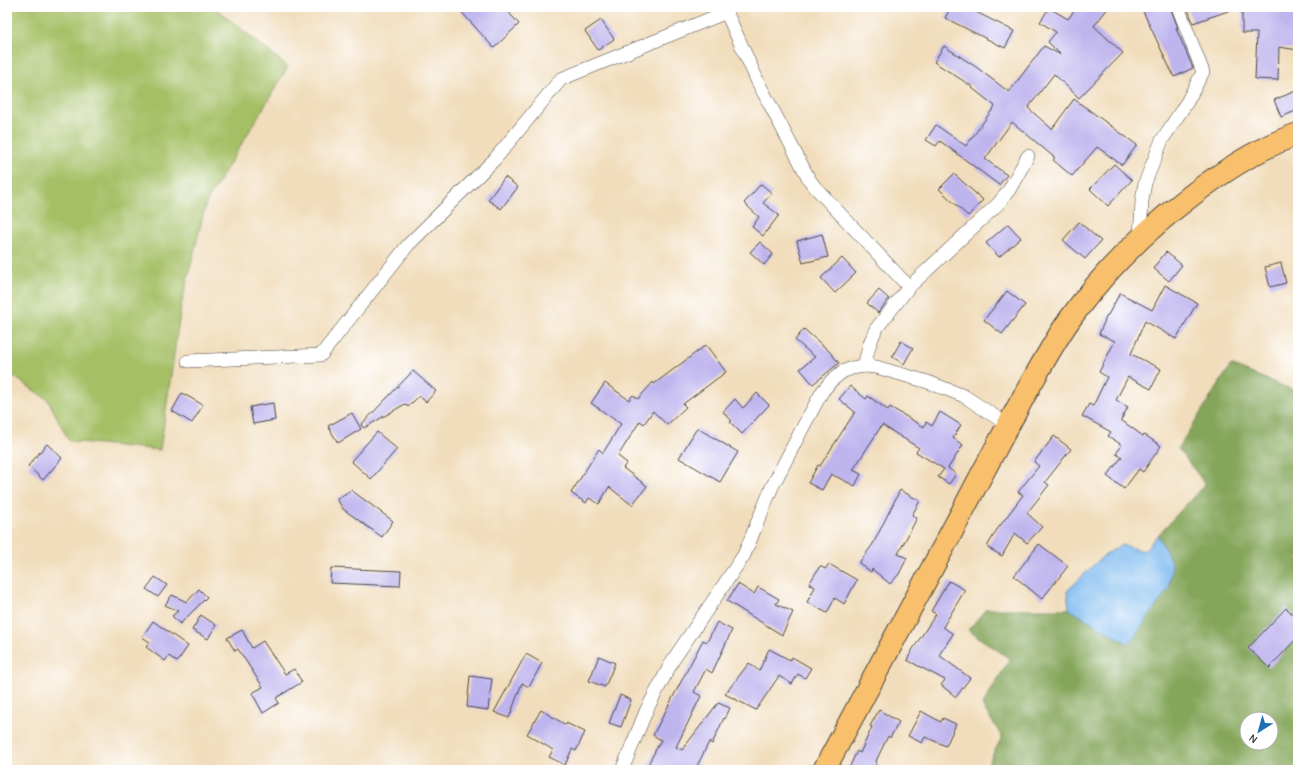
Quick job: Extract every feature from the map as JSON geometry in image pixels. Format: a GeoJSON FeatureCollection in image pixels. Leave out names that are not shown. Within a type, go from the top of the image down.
{"type":"FeatureCollection","features":[{"type":"Feature","properties":{"kind":"highway"},"geometry":{"type":"LineString","coordinates":[[824,770],[1008,425],[1048,353],[1070,319],[1098,282],[1140,237],[1162,218],[1210,182],[1247,158],[1283,139],[1298,134]]}},
{"type":"Feature","properties":{"kind":"street"},"geometry":{"type":"LineString","coordinates":[[1140,237],[1142,201],[1145,183],[1162,140],[1187,102],[1203,72],[1178,7]]}},
{"type":"Feature","properties":{"kind":"street"},"geometry":{"type":"LineString","coordinates":[[188,361],[321,355],[408,245],[495,159],[561,79],[726,9],[758,82],[809,179],[909,287]]}},
{"type":"Feature","properties":{"kind":"street"},"geometry":{"type":"LineString","coordinates":[[864,366],[870,343],[876,328],[909,287],[998,204],[1028,156]]}},
{"type":"Feature","properties":{"kind":"street"},"geometry":{"type":"LineString","coordinates":[[622,770],[647,709],[673,660],[744,555],[772,488],[822,392],[831,381],[842,372],[852,368],[864,366],[890,370],[928,382],[964,396],[1008,425]]}},
{"type":"Feature","properties":{"kind":"green space"},"geometry":{"type":"Polygon","coordinates":[[[7,7],[214,7],[288,67],[206,203],[181,306],[160,450],[69,441],[48,400],[7,372],[7,7]]]}},
{"type":"Feature","properties":{"kind":"green space"},"geometry":{"type":"Polygon","coordinates":[[[1231,365],[1298,392],[1298,770],[985,770],[1002,737],[982,705],[1010,659],[968,630],[986,609],[1069,609],[1129,644],[1172,564],[1158,535],[1205,484],[1178,448],[1231,365]]]}},
{"type":"Feature","properties":{"kind":"water"},"geometry":{"type":"Polygon","coordinates":[[[1158,535],[1172,564],[1169,588],[1129,644],[1069,609],[1067,591],[1102,557],[1121,545],[1144,551],[1158,535]]]}},
{"type":"Feature","properties":{"kind":"building"},"geometry":{"type":"Polygon","coordinates":[[[457,7],[504,7],[519,24],[494,48],[457,7]]]}},
{"type":"Feature","properties":{"kind":"building"},"geometry":{"type":"Polygon","coordinates":[[[951,7],[976,7],[974,11],[1014,31],[1005,48],[945,18],[951,7]]]}},
{"type":"Feature","properties":{"kind":"building"},"geometry":{"type":"Polygon","coordinates":[[[1077,7],[1109,7],[1094,26],[1123,53],[1079,98],[1054,74],[1028,108],[1052,129],[1074,99],[1137,145],[1122,165],[1097,147],[1072,176],[1053,160],[1055,158],[1012,122],[985,159],[1007,175],[999,185],[940,141],[936,146],[926,140],[936,125],[966,146],[995,106],[972,88],[973,87],[934,62],[944,46],[976,67],[1009,92],[1044,46],[1061,55],[1048,42],[1056,32],[1040,22],[1049,8],[1068,19],[1077,7]]]}},
{"type":"Feature","properties":{"kind":"building"},"geometry":{"type":"Polygon","coordinates":[[[1141,7],[1170,7],[1178,28],[1176,28],[1193,68],[1174,77],[1141,7]]]}},
{"type":"Feature","properties":{"kind":"building"},"geometry":{"type":"Polygon","coordinates":[[[1187,7],[1233,7],[1234,9],[1193,23],[1187,7]]]}},
{"type":"Feature","properties":{"kind":"building"},"geometry":{"type":"Polygon","coordinates":[[[1298,9],[1298,50],[1279,47],[1278,80],[1255,79],[1257,33],[1242,33],[1242,10],[1298,9]]]}},
{"type":"Feature","properties":{"kind":"building"},"geometry":{"type":"Polygon","coordinates":[[[601,20],[614,39],[598,50],[585,31],[601,20]]]}},
{"type":"Feature","properties":{"kind":"building"},"geometry":{"type":"Polygon","coordinates":[[[1298,90],[1298,110],[1281,117],[1274,100],[1298,90]]]}},
{"type":"Feature","properties":{"kind":"building"},"geometry":{"type":"Polygon","coordinates":[[[1114,164],[1132,180],[1108,206],[1090,189],[1114,164]]]}},
{"type":"Feature","properties":{"kind":"building"},"geometry":{"type":"Polygon","coordinates":[[[954,174],[983,200],[968,216],[939,189],[954,174]]]}},
{"type":"Feature","properties":{"kind":"building"},"geometry":{"type":"Polygon","coordinates":[[[505,177],[518,187],[501,209],[488,200],[505,177]]]}},
{"type":"Feature","properties":{"kind":"building"},"geometry":{"type":"Polygon","coordinates":[[[761,184],[772,193],[763,203],[779,215],[763,236],[752,227],[759,217],[744,203],[761,184]]]}},
{"type":"Feature","properties":{"kind":"building"},"geometry":{"type":"Polygon","coordinates":[[[1079,222],[1101,241],[1085,259],[1063,240],[1079,222]]]}},
{"type":"Feature","properties":{"kind":"building"},"geometry":{"type":"Polygon","coordinates":[[[1008,224],[1021,238],[999,257],[986,243],[1008,224]]]}},
{"type":"Feature","properties":{"kind":"building"},"geometry":{"type":"Polygon","coordinates":[[[822,234],[828,257],[803,263],[797,241],[822,234]]]}},
{"type":"Feature","properties":{"kind":"building"},"geometry":{"type":"Polygon","coordinates":[[[760,242],[773,254],[764,265],[750,252],[760,242]]]}},
{"type":"Feature","properties":{"kind":"building"},"geometry":{"type":"Polygon","coordinates":[[[1166,252],[1182,265],[1169,281],[1153,268],[1166,252]]]}},
{"type":"Feature","properties":{"kind":"building"},"geometry":{"type":"Polygon","coordinates":[[[842,258],[856,273],[835,293],[821,278],[842,258]]]}},
{"type":"Feature","properties":{"kind":"building"},"geometry":{"type":"Polygon","coordinates":[[[1281,263],[1286,283],[1270,287],[1265,267],[1281,263]]]}},
{"type":"Feature","properties":{"kind":"building"},"geometry":{"type":"Polygon","coordinates":[[[1165,285],[1197,303],[1176,339],[1145,321],[1131,354],[1161,369],[1151,389],[1128,377],[1116,400],[1128,407],[1121,420],[1143,436],[1145,435],[1161,446],[1143,472],[1139,469],[1124,489],[1107,476],[1122,457],[1116,454],[1122,445],[1108,436],[1111,432],[1082,416],[1089,404],[1093,406],[1107,377],[1099,372],[1115,341],[1099,334],[1107,315],[1120,293],[1152,310],[1165,285]]]}},
{"type":"Feature","properties":{"kind":"building"},"geometry":{"type":"Polygon","coordinates":[[[879,290],[889,299],[878,313],[867,303],[879,290]]]}},
{"type":"Feature","properties":{"kind":"building"},"geometry":{"type":"Polygon","coordinates":[[[1007,291],[1025,305],[1002,334],[984,320],[1007,291]]]}},
{"type":"Feature","properties":{"kind":"building"},"geometry":{"type":"Polygon","coordinates":[[[804,329],[829,351],[839,363],[813,384],[800,369],[815,357],[795,340],[804,329]]]}},
{"type":"Feature","properties":{"kind":"building"},"geometry":{"type":"Polygon","coordinates":[[[901,341],[913,348],[904,364],[892,357],[901,341]]]}},
{"type":"Feature","properties":{"kind":"building"},"geometry":{"type":"Polygon","coordinates":[[[706,345],[726,372],[683,404],[686,407],[667,425],[653,411],[644,424],[640,421],[618,456],[627,463],[623,468],[647,486],[632,505],[609,487],[599,504],[589,498],[586,503],[571,493],[599,449],[603,453],[621,424],[591,403],[605,383],[629,400],[633,395],[638,399],[653,382],[654,384],[706,345]]]}},
{"type":"Feature","properties":{"kind":"building"},"geometry":{"type":"Polygon","coordinates":[[[413,371],[436,391],[426,402],[419,396],[408,407],[405,404],[364,428],[361,425],[413,371]]]}},
{"type":"Feature","properties":{"kind":"building"},"geometry":{"type":"Polygon","coordinates":[[[850,386],[866,399],[868,396],[888,410],[890,407],[924,427],[926,422],[932,426],[940,412],[961,425],[953,438],[963,445],[948,468],[956,474],[949,484],[938,477],[944,469],[916,452],[919,448],[882,425],[853,470],[861,474],[855,486],[831,474],[822,490],[808,483],[818,465],[820,466],[855,412],[839,399],[850,386]]]}},
{"type":"Feature","properties":{"kind":"building"},"geometry":{"type":"Polygon","coordinates":[[[182,393],[203,405],[192,423],[172,411],[182,393]]]}},
{"type":"Feature","properties":{"kind":"building"},"geometry":{"type":"Polygon","coordinates":[[[757,393],[769,405],[742,434],[730,422],[732,421],[723,412],[735,399],[743,408],[757,393]]]}},
{"type":"Feature","properties":{"kind":"building"},"geometry":{"type":"Polygon","coordinates":[[[273,403],[275,420],[253,424],[250,407],[273,403]]]}},
{"type":"Feature","properties":{"kind":"building"},"geometry":{"type":"Polygon","coordinates":[[[352,413],[361,429],[338,443],[328,426],[352,413]]]}},
{"type":"Feature","properties":{"kind":"building"},"geometry":{"type":"Polygon","coordinates":[[[697,428],[738,452],[720,482],[679,458],[697,428]]]}},
{"type":"Feature","properties":{"kind":"building"},"geometry":{"type":"Polygon","coordinates":[[[377,432],[397,449],[371,479],[351,461],[377,432]]]}},
{"type":"Feature","properties":{"kind":"building"},"geometry":{"type":"Polygon","coordinates":[[[1054,436],[1071,449],[1045,482],[1049,485],[1027,513],[1042,527],[1027,543],[1015,533],[1002,556],[987,547],[996,531],[1023,495],[1018,492],[1039,466],[1034,462],[1054,436]]]}},
{"type":"Feature","properties":{"kind":"building"},"geometry":{"type":"Polygon","coordinates":[[[47,444],[62,458],[43,480],[28,466],[47,444]]]}},
{"type":"Feature","properties":{"kind":"building"},"geometry":{"type":"Polygon","coordinates":[[[351,490],[393,521],[382,537],[343,509],[337,499],[351,490]]]}},
{"type":"Feature","properties":{"kind":"building"},"geometry":{"type":"Polygon","coordinates":[[[900,490],[920,501],[912,515],[917,518],[898,554],[907,558],[899,574],[890,584],[872,569],[871,572],[859,563],[873,544],[900,490]]]}},
{"type":"Feature","properties":{"kind":"building"},"geometry":{"type":"Polygon","coordinates":[[[1039,544],[1068,566],[1042,599],[1014,576],[1039,544]]]}},
{"type":"Feature","properties":{"kind":"building"},"geometry":{"type":"Polygon","coordinates":[[[829,564],[857,580],[844,604],[835,598],[827,613],[807,602],[815,587],[809,584],[820,566],[825,569],[829,564]]]}},
{"type":"Feature","properties":{"kind":"building"},"geometry":{"type":"Polygon","coordinates":[[[331,568],[401,571],[400,586],[330,583],[331,568]]]}},
{"type":"Feature","properties":{"kind":"building"},"geometry":{"type":"Polygon","coordinates":[[[155,577],[167,585],[158,597],[146,589],[155,577]]]}},
{"type":"Feature","properties":{"kind":"building"},"geometry":{"type":"Polygon","coordinates":[[[949,581],[965,590],[943,627],[953,634],[939,655],[970,678],[956,697],[941,685],[945,680],[907,660],[936,614],[931,611],[949,581]]]}},
{"type":"Feature","properties":{"kind":"building"},"geometry":{"type":"Polygon","coordinates":[[[738,584],[754,594],[758,587],[779,599],[776,604],[793,612],[782,635],[727,601],[738,584]]]}},
{"type":"Feature","properties":{"kind":"building"},"geometry":{"type":"Polygon","coordinates":[[[199,589],[207,597],[180,624],[172,616],[178,611],[165,605],[172,595],[187,602],[199,589]]]}},
{"type":"Feature","properties":{"kind":"building"},"geometry":{"type":"Polygon","coordinates":[[[1286,608],[1298,619],[1298,637],[1269,668],[1248,648],[1286,608]]]}},
{"type":"Feature","properties":{"kind":"building"},"geometry":{"type":"Polygon","coordinates":[[[201,615],[216,625],[208,639],[192,630],[201,615]]]}},
{"type":"Feature","properties":{"kind":"building"},"geometry":{"type":"Polygon","coordinates":[[[153,621],[188,646],[177,662],[169,656],[165,661],[146,647],[150,642],[142,637],[153,621]]]}},
{"type":"Feature","properties":{"kind":"building"},"geometry":{"type":"Polygon","coordinates":[[[717,622],[732,630],[712,673],[706,669],[694,692],[701,696],[676,747],[682,750],[718,703],[730,708],[725,719],[724,718],[712,744],[709,742],[695,770],[645,770],[661,740],[653,735],[703,640],[707,642],[717,622]]]}},
{"type":"Feature","properties":{"kind":"building"},"geometry":{"type":"Polygon","coordinates":[[[242,630],[252,648],[263,641],[285,674],[294,669],[302,682],[276,698],[279,703],[263,713],[252,693],[263,687],[238,649],[235,651],[227,638],[242,630]]]}},
{"type":"Feature","properties":{"kind":"building"},"geometry":{"type":"Polygon","coordinates":[[[769,649],[790,660],[792,657],[811,668],[805,678],[798,674],[792,684],[779,676],[756,710],[725,694],[749,663],[759,671],[769,649]]]}},
{"type":"Feature","properties":{"kind":"building"},"geometry":{"type":"Polygon","coordinates":[[[526,654],[542,663],[529,687],[522,683],[509,718],[494,712],[526,654]]]}},
{"type":"Feature","properties":{"kind":"building"},"geometry":{"type":"Polygon","coordinates":[[[599,656],[615,663],[605,687],[589,681],[599,656]]]}},
{"type":"Feature","properties":{"kind":"building"},"geometry":{"type":"Polygon","coordinates":[[[470,676],[492,679],[488,710],[467,707],[470,676]]]}},
{"type":"Feature","properties":{"kind":"building"},"geometry":{"type":"Polygon","coordinates":[[[620,695],[631,700],[621,727],[609,723],[620,695]]]}},
{"type":"Feature","properties":{"kind":"building"},"geometry":{"type":"Polygon","coordinates":[[[541,710],[566,725],[566,723],[585,732],[576,751],[572,749],[565,765],[549,757],[553,750],[527,734],[541,710]]]}},
{"type":"Feature","properties":{"kind":"building"},"geometry":{"type":"Polygon","coordinates":[[[879,710],[899,722],[890,738],[888,736],[873,770],[848,770],[857,751],[860,753],[872,727],[870,726],[879,710]]]}},
{"type":"Feature","properties":{"kind":"building"},"geometry":{"type":"Polygon","coordinates":[[[921,711],[941,722],[943,718],[956,724],[946,746],[925,737],[922,743],[908,736],[921,711]]]}}]}
